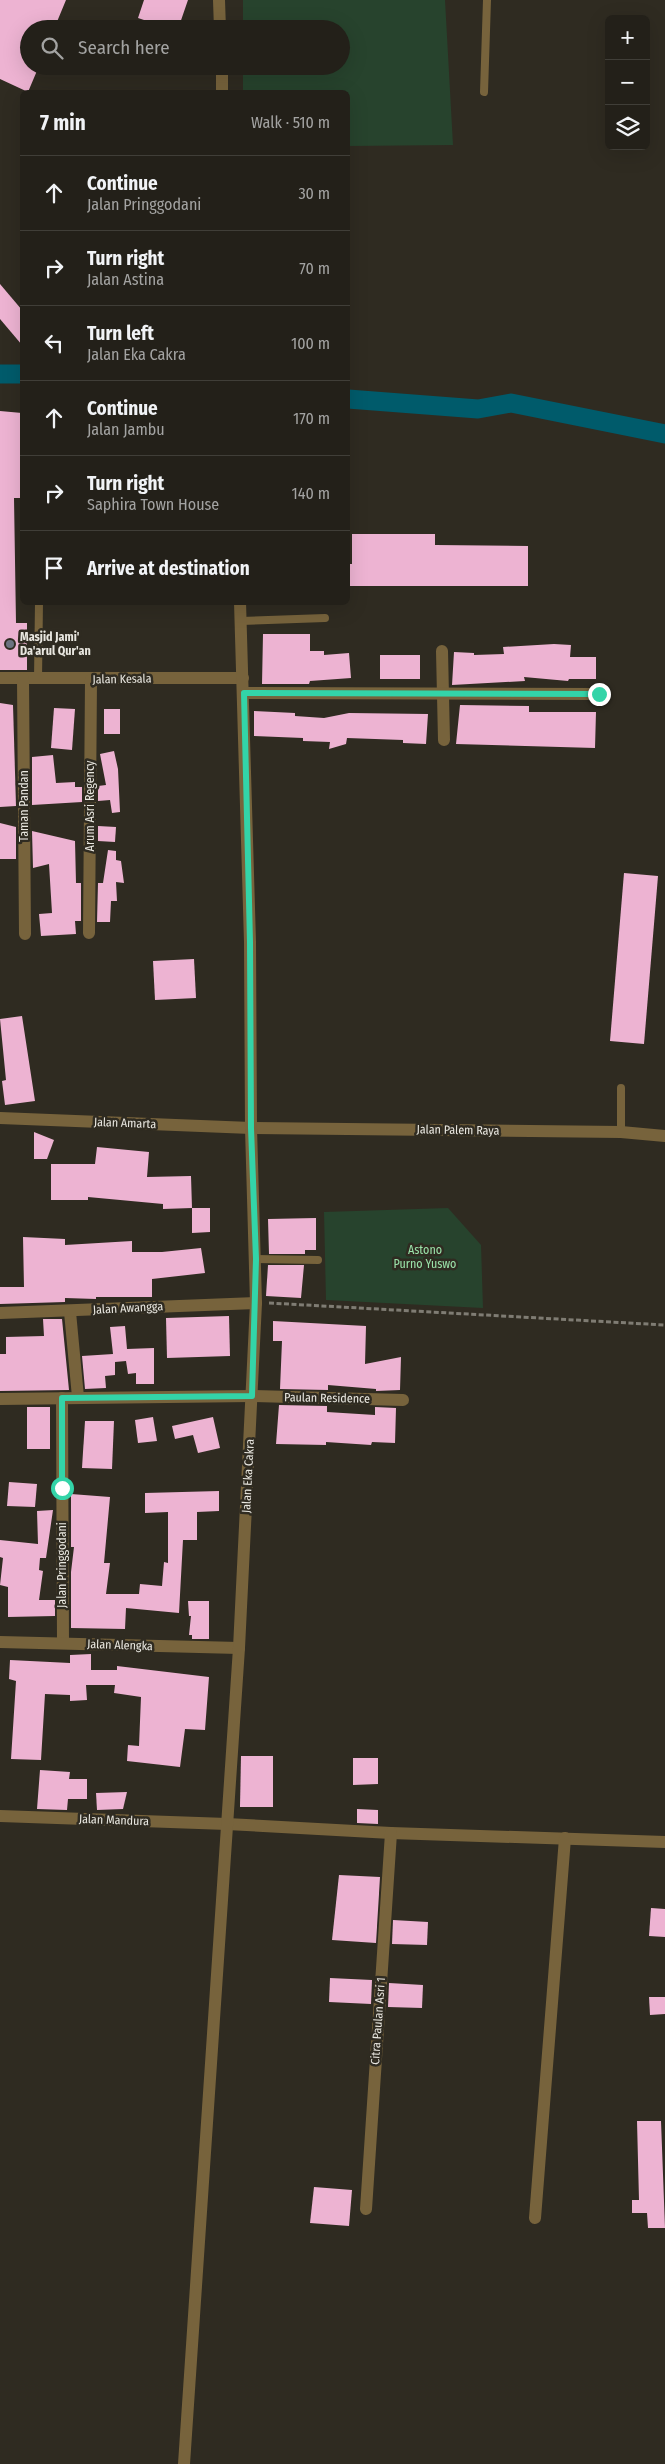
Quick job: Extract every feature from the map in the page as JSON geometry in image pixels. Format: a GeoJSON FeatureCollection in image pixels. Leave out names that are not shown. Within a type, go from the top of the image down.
{"type":"FeatureCollection","features":[{"type":"Feature","properties":{"kind":"street"},"geometry":{"type":"LineString","coordinates":[[220,0],[220,20]]}},
{"type":"Feature","properties":{"kind":"street"},"geometry":{"type":"LineString","coordinates":[[222,75],[222,90]]}},
{"type":"Feature","properties":{"kind":"street","name":"Jalan Eka Cakra"},"geometry":{"type":"LineString","coordinates":[[184,2464],[239,1648],[256,1302],[251,1128],[250,942],[240,605]]}},
{"type":"Feature","properties":{"kind":"street"},"geometry":{"type":"LineString","coordinates":[[442,652],[444,740]]}},
{"type":"Feature","properties":{"kind":"street","name":"Jalan Kesala"},"geometry":{"type":"LineString","coordinates":[[0,678],[91,680],[243,678]]}},
{"type":"Feature","properties":{"kind":"street","name":"Taman Pandan"},"geometry":{"type":"LineString","coordinates":[[23,679],[25,934]]}},
{"type":"Feature","properties":{"kind":"street","name":"Arum Asri Regency"},"geometry":{"type":"LineString","coordinates":[[89,933],[91,680]]}},
{"type":"Feature","properties":{"kind":"street"},"geometry":{"type":"LineString","coordinates":[[244,693],[599,694]]}},
{"type":"Feature","properties":{"kind":"street","name":"Jalan Amarta"},"geometry":{"type":"LineString","coordinates":[[0,1117],[251,1128]]}},
{"type":"Feature","properties":{"kind":"street","name":"Jalan Palem Raya"},"geometry":{"type":"LineString","coordinates":[[251,1128],[621,1132],[665,1136]]}},
{"type":"Feature","properties":{"kind":"street","name":"Jalan Awangga"},"geometry":{"type":"LineString","coordinates":[[0,1313],[70,1312],[256,1302]]}},
{"type":"Feature","properties":{"kind":"street"},"geometry":{"type":"LineString","coordinates":[[70,1312],[78,1397]]}},
{"type":"Feature","properties":{"kind":"street","name":"Paulan Residence"},"geometry":{"type":"LineString","coordinates":[[0,1399],[252,1396],[403,1400]]}},
{"type":"Feature","properties":{"kind":"street","name":"Jalan Pringgodani"},"geometry":{"type":"LineString","coordinates":[[62,1398],[63,1643]]}},
{"type":"Feature","properties":{"kind":"street","name":"Jalan Alengka"},"geometry":{"type":"LineString","coordinates":[[0,1642],[239,1648]]}},
{"type":"Feature","properties":{"kind":"street","name":"Jalan Mandura"},"geometry":{"type":"LineString","coordinates":[[0,1816],[227,1824],[391,1834],[665,1842]]}},
{"type":"Feature","properties":{"kind":"street","name":"Citra Paulan Asri 1"},"geometry":{"type":"LineString","coordinates":[[366,2209],[391,1834]]}},
{"type":"Feature","properties":{"kind":"street"},"geometry":{"type":"LineString","coordinates":[[535,2218],[565,1838]]}},
{"type":"Feature","properties":{"kind":"lane"},"geometry":{"type":"LineString","coordinates":[[484,92],[487,0]]}},
{"type":"Feature","properties":{"kind":"lane"},"geometry":{"type":"LineString","coordinates":[[38,679],[39,605]]}},
{"type":"Feature","properties":{"kind":"lane"},"geometry":{"type":"LineString","coordinates":[[241,621],[325,618]]}},
{"type":"Feature","properties":{"kind":"lane"},"geometry":{"type":"LineString","coordinates":[[621,1088],[621,1132]]}},
{"type":"Feature","properties":{"kind":"lane"},"geometry":{"type":"LineString","coordinates":[[256,1259],[318,1260]]}},
{"type":"Feature","properties":{"kind":"path"},"geometry":{"type":"LineString","coordinates":[[256,1302],[665,1325]]}},
{"type":"Feature","properties":{"kind":"green space"},"geometry":{"type":"Polygon","coordinates":[[[243,0],[445,0],[453,145],[350,146],[350,90],[243,90],[243,75],[350,75],[350,20],[243,20],[243,0]]]}},
{"type":"Feature","properties":{"kind":"green space","name":"Astono Purno Yuswo"},"geometry":{"type":"Polygon","coordinates":[[[448,1208],[481,1245],[483,1308],[326,1300],[324,1212],[448,1208]]]}},
{"type":"Feature","properties":{"kind":"building"},"geometry":{"type":"Polygon","coordinates":[[[0,0],[66,0],[58,20],[20,20],[20,75],[35,75],[29,90],[24,90],[0,79],[0,0]]]}},
{"type":"Feature","properties":{"kind":"building"},"geometry":{"type":"Polygon","coordinates":[[[144,0],[188,0],[181,20],[144,20],[138,18],[144,0]]]}},
{"type":"Feature","properties":{"kind":"building"},"geometry":{"type":"Polygon","coordinates":[[[0,284],[20,308],[20,343],[0,319],[0,284]]]}},
{"type":"Feature","properties":{"kind":"building"},"geometry":{"type":"Polygon","coordinates":[[[0,411],[20,413],[20,498],[14,498],[16,623],[27,623],[27,670],[0,670],[0,411]]]}},
{"type":"Feature","properties":{"kind":"building"},"geometry":{"type":"Polygon","coordinates":[[[352,534],[435,534],[435,545],[528,546],[528,586],[350,586],[350,564],[352,564],[352,534]]]}},
{"type":"Feature","properties":{"kind":"building"},"geometry":{"type":"Polygon","coordinates":[[[263,634],[310,634],[310,651],[324,651],[324,655],[349,653],[351,678],[310,681],[309,684],[262,684],[263,634]]]}},
{"type":"Feature","properties":{"kind":"building"},"geometry":{"type":"Polygon","coordinates":[[[571,645],[570,657],[596,657],[596,679],[569,679],[568,681],[524,677],[525,681],[452,685],[454,652],[474,653],[474,655],[504,654],[503,647],[571,645]]]}},
{"type":"Feature","properties":{"kind":"building"},"geometry":{"type":"Polygon","coordinates":[[[380,655],[420,655],[420,679],[380,679],[380,655]]]}},
{"type":"Feature","properties":{"kind":"building"},"geometry":{"type":"Polygon","coordinates":[[[0,703],[13,705],[16,806],[0,807],[0,703]]]}},
{"type":"Feature","properties":{"kind":"building"},"geometry":{"type":"Polygon","coordinates":[[[460,705],[529,706],[529,712],[596,712],[595,748],[456,744],[460,705]]]}},
{"type":"Feature","properties":{"kind":"building"},"geometry":{"type":"Polygon","coordinates":[[[54,708],[75,709],[72,750],[51,748],[54,708]]]}},
{"type":"Feature","properties":{"kind":"building"},"geometry":{"type":"Polygon","coordinates":[[[104,709],[120,709],[120,734],[104,734],[104,709]]]}},
{"type":"Feature","properties":{"kind":"building"},"geometry":{"type":"Polygon","coordinates":[[[254,711],[295,713],[295,716],[324,718],[349,713],[428,714],[426,744],[403,743],[403,740],[347,738],[346,744],[329,749],[330,742],[303,741],[303,738],[254,736],[254,711]]]}},
{"type":"Feature","properties":{"kind":"building"},"geometry":{"type":"Polygon","coordinates":[[[114,751],[118,769],[120,812],[112,813],[110,800],[98,801],[98,786],[106,785],[100,754],[114,751]]]}},
{"type":"Feature","properties":{"kind":"building"},"geometry":{"type":"Polygon","coordinates":[[[53,755],[56,783],[75,782],[75,787],[82,787],[82,802],[32,805],[32,757],[53,755]]]}},
{"type":"Feature","properties":{"kind":"building"},"geometry":{"type":"Polygon","coordinates":[[[0,823],[16,827],[16,859],[0,859],[0,823]]]}},
{"type":"Feature","properties":{"kind":"building"},"geometry":{"type":"Polygon","coordinates":[[[98,826],[116,827],[115,842],[98,841],[98,826]]]}},
{"type":"Feature","properties":{"kind":"building"},"geometry":{"type":"Polygon","coordinates":[[[32,831],[75,841],[76,883],[81,883],[81,921],[75,921],[76,934],[41,936],[39,914],[52,913],[49,864],[33,868],[32,831]]]}},
{"type":"Feature","properties":{"kind":"building"},"geometry":{"type":"Polygon","coordinates":[[[108,850],[116,851],[116,860],[121,861],[124,883],[116,882],[117,901],[111,901],[110,922],[97,922],[98,883],[103,883],[108,850]]]}},
{"type":"Feature","properties":{"kind":"building"},"geometry":{"type":"Polygon","coordinates":[[[624,873],[658,876],[644,1044],[610,1041],[624,873]]]}},
{"type":"Feature","properties":{"kind":"building"},"geometry":{"type":"Polygon","coordinates":[[[194,959],[196,998],[155,1000],[153,961],[194,959]]]}},
{"type":"Feature","properties":{"kind":"building"},"geometry":{"type":"Polygon","coordinates":[[[22,1016],[35,1101],[5,1105],[2,1081],[6,1080],[0,1019],[22,1016]]]}},
{"type":"Feature","properties":{"kind":"building"},"geometry":{"type":"Polygon","coordinates":[[[34,1132],[54,1140],[47,1159],[34,1159],[34,1132]]]}},
{"type":"Feature","properties":{"kind":"building"},"geometry":{"type":"Polygon","coordinates":[[[97,1147],[149,1152],[147,1177],[191,1176],[192,1208],[163,1209],[163,1204],[88,1197],[88,1200],[51,1200],[51,1164],[95,1164],[97,1147]]]}},
{"type":"Feature","properties":{"kind":"building"},"geometry":{"type":"Polygon","coordinates":[[[192,1208],[210,1208],[210,1232],[192,1233],[192,1208]]]}},
{"type":"Feature","properties":{"kind":"building"},"geometry":{"type":"Polygon","coordinates":[[[316,1218],[316,1250],[305,1250],[305,1254],[269,1254],[268,1219],[316,1218]]]}},
{"type":"Feature","properties":{"kind":"building"},"geometry":{"type":"Polygon","coordinates":[[[23,1237],[65,1239],[65,1245],[132,1241],[132,1252],[162,1252],[201,1248],[205,1273],[152,1279],[152,1297],[65,1298],[65,1302],[0,1304],[0,1287],[24,1287],[23,1237]]]}},
{"type":"Feature","properties":{"kind":"building"},"geometry":{"type":"Polygon","coordinates":[[[268,1265],[304,1265],[301,1298],[266,1296],[268,1265]]]}},
{"type":"Feature","properties":{"kind":"building"},"geometry":{"type":"Polygon","coordinates":[[[229,1316],[230,1356],[167,1358],[166,1318],[229,1316]]]}},
{"type":"Feature","properties":{"kind":"building"},"geometry":{"type":"Polygon","coordinates":[[[43,1319],[62,1319],[69,1390],[0,1391],[0,1354],[6,1354],[6,1337],[44,1336],[43,1319]]]}},
{"type":"Feature","properties":{"kind":"building"},"geometry":{"type":"Polygon","coordinates":[[[273,1321],[366,1326],[365,1364],[401,1357],[400,1390],[376,1391],[376,1389],[328,1385],[328,1390],[280,1389],[282,1341],[273,1341],[273,1321]]]}},
{"type":"Feature","properties":{"kind":"building"},"geometry":{"type":"Polygon","coordinates":[[[125,1326],[127,1349],[154,1348],[154,1384],[136,1384],[136,1373],[128,1374],[126,1361],[115,1362],[115,1375],[105,1376],[106,1388],[85,1389],[82,1356],[113,1354],[110,1327],[125,1326]]]}},
{"type":"Feature","properties":{"kind":"building"},"geometry":{"type":"Polygon","coordinates":[[[279,1405],[327,1406],[327,1412],[375,1415],[375,1407],[396,1408],[395,1443],[372,1442],[371,1445],[326,1442],[326,1445],[276,1444],[279,1405]]]}},
{"type":"Feature","properties":{"kind":"building"},"geometry":{"type":"Polygon","coordinates":[[[27,1407],[50,1407],[50,1449],[27,1449],[27,1407]]]}},
{"type":"Feature","properties":{"kind":"building"},"geometry":{"type":"Polygon","coordinates":[[[153,1417],[157,1441],[138,1443],[135,1420],[153,1417]]]}},
{"type":"Feature","properties":{"kind":"building"},"geometry":{"type":"Polygon","coordinates":[[[213,1417],[220,1448],[198,1453],[193,1435],[175,1439],[172,1426],[213,1417]]]}},
{"type":"Feature","properties":{"kind":"building"},"geometry":{"type":"Polygon","coordinates":[[[85,1421],[114,1421],[112,1469],[82,1468],[85,1421]]]}},
{"type":"Feature","properties":{"kind":"building"},"geometry":{"type":"Polygon","coordinates":[[[9,1482],[37,1484],[35,1507],[7,1506],[9,1482]]]}},
{"type":"Feature","properties":{"kind":"building"},"geometry":{"type":"Polygon","coordinates":[[[219,1491],[219,1511],[197,1512],[197,1540],[183,1540],[179,1613],[126,1608],[125,1629],[71,1628],[71,1572],[74,1547],[71,1547],[71,1494],[110,1497],[104,1563],[110,1563],[106,1594],[139,1594],[140,1584],[162,1586],[164,1562],[168,1563],[168,1512],[145,1513],[145,1493],[219,1491]]]}},
{"type":"Feature","properties":{"kind":"building"},"geometry":{"type":"Polygon","coordinates":[[[53,1510],[46,1558],[40,1558],[39,1570],[43,1571],[39,1600],[55,1600],[55,1616],[8,1617],[8,1587],[0,1585],[3,1558],[0,1557],[0,1540],[38,1544],[37,1511],[53,1510]]]}},
{"type":"Feature","properties":{"kind":"building"},"geometry":{"type":"Polygon","coordinates":[[[188,1601],[209,1601],[209,1639],[192,1639],[192,1635],[189,1635],[191,1616],[189,1616],[188,1601]]]}},
{"type":"Feature","properties":{"kind":"building"},"geometry":{"type":"Polygon","coordinates":[[[91,1654],[91,1670],[117,1670],[117,1666],[209,1677],[205,1730],[185,1729],[180,1767],[127,1761],[128,1745],[139,1746],[141,1697],[114,1693],[115,1685],[86,1685],[87,1700],[70,1701],[70,1695],[45,1694],[41,1760],[11,1759],[16,1681],[9,1679],[10,1660],[70,1663],[70,1655],[91,1654]]]}},
{"type":"Feature","properties":{"kind":"building"},"geometry":{"type":"Polygon","coordinates":[[[241,1756],[273,1756],[273,1807],[240,1807],[241,1756]]]}},
{"type":"Feature","properties":{"kind":"building"},"geometry":{"type":"Polygon","coordinates":[[[353,1758],[378,1758],[378,1784],[353,1785],[353,1758]]]}},
{"type":"Feature","properties":{"kind":"building"},"geometry":{"type":"Polygon","coordinates":[[[40,1770],[70,1772],[69,1779],[87,1779],[87,1799],[68,1799],[67,1810],[37,1809],[40,1770]]]}},
{"type":"Feature","properties":{"kind":"building"},"geometry":{"type":"Polygon","coordinates":[[[127,1792],[123,1809],[97,1810],[96,1793],[127,1792]]]}},
{"type":"Feature","properties":{"kind":"building"},"geometry":{"type":"Polygon","coordinates":[[[357,1809],[378,1810],[378,1824],[357,1823],[357,1809]]]}},
{"type":"Feature","properties":{"kind":"building"},"geometry":{"type":"Polygon","coordinates":[[[339,1875],[380,1877],[376,1943],[332,1940],[339,1875]]]}},
{"type":"Feature","properties":{"kind":"building"},"geometry":{"type":"Polygon","coordinates":[[[651,1908],[665,1909],[665,1937],[649,1936],[651,1908]]]}},
{"type":"Feature","properties":{"kind":"building"},"geometry":{"type":"Polygon","coordinates":[[[393,1920],[428,1922],[427,1945],[392,1944],[393,1920]]]}},
{"type":"Feature","properties":{"kind":"building"},"geometry":{"type":"Polygon","coordinates":[[[330,1978],[372,1980],[371,2004],[329,2002],[330,1978]]]}},
{"type":"Feature","properties":{"kind":"building"},"geometry":{"type":"Polygon","coordinates":[[[389,1983],[423,1985],[422,2008],[388,2007],[389,1983]]]}},
{"type":"Feature","properties":{"kind":"building"},"geometry":{"type":"Polygon","coordinates":[[[649,1997],[665,1997],[665,2014],[650,2015],[649,1997]]]}},
{"type":"Feature","properties":{"kind":"building"},"geometry":{"type":"Polygon","coordinates":[[[637,2121],[661,2121],[665,2228],[648,2228],[647,2213],[632,2213],[632,2200],[639,2200],[637,2121]]]}},
{"type":"Feature","properties":{"kind":"building"},"geometry":{"type":"Polygon","coordinates":[[[314,2187],[352,2190],[349,2226],[310,2223],[314,2187]]]}},
{"type":"Feature","properties":{"kind":"waterway"},"geometry":{"type":"LineString","coordinates":[[0,374],[20,374]]}},
{"type":"Feature","properties":{"kind":"waterway"},"geometry":{"type":"LineString","coordinates":[[350,399],[478,409],[511,403],[665,434]]}},
{"type":"Feature","properties":{"kind":"place","name":"Masjid Jami' Da'arul Qur'an"},"geometry":{"type":"Point","coordinates":[10,644]}},
{"type":"Feature","properties":{"kind":"route"},"geometry":{"type":"LineString","coordinates":[[62,1488],[62,1398],[252,1396],[256,1259],[251,1128],[250,942],[244,693],[599,694]]}}]}
